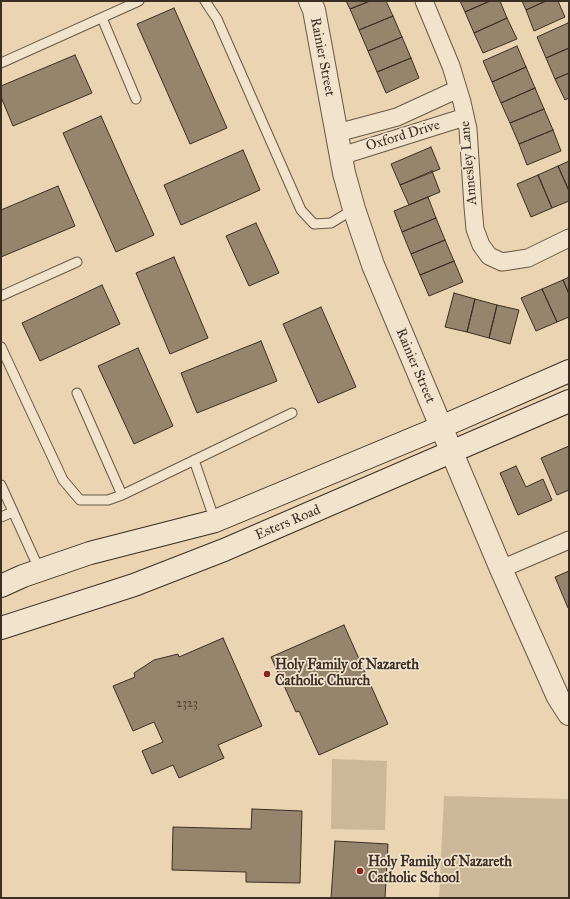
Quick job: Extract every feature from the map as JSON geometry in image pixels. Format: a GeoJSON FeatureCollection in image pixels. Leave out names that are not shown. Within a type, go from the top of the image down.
{"type":"FeatureCollection","features":[{"type":"Feature","properties":{"kind":"main road","name":"Rainier Street"},"geometry":{"type":"LineString","coordinates":[[310,1],[314,10],[344,173],[354,209],[373,265],[501,569],[558,697],[569,714]]}},
{"type":"Feature","properties":{"kind":"main road"},"geometry":{"type":"LineString","coordinates":[[1,586],[40,570],[90,553],[215,521],[569,372]]}},
{"type":"Feature","properties":{"kind":"main road","name":"Esters Road"},"geometry":{"type":"LineString","coordinates":[[1,628],[134,585],[239,544],[569,401]]}},
{"type":"Feature","properties":{"kind":"street","name":"Annesley Lane"},"geometry":{"type":"LineString","coordinates":[[424,1],[451,66],[466,117],[475,230],[481,245],[489,256],[502,262],[528,258],[569,238]]}},
{"type":"Feature","properties":{"kind":"street","name":"Oxford Drive"},"geometry":{"type":"LineString","coordinates":[[337,133],[396,117],[458,89]]}},
{"type":"Feature","properties":{"kind":"street","name":"Oxford Drive"},"geometry":{"type":"LineString","coordinates":[[341,156],[466,117]]}},
{"type":"Feature","properties":{"kind":"street"},"geometry":{"type":"LineString","coordinates":[[501,569],[569,540]]}},
{"type":"Feature","properties":{"kind":"lane"},"geometry":{"type":"LineString","coordinates":[[1,63],[140,1]]}},
{"type":"Feature","properties":{"kind":"lane"},"geometry":{"type":"LineString","coordinates":[[205,1],[217,19],[301,210],[314,224],[331,223],[354,209]]}},
{"type":"Feature","properties":{"kind":"lane"},"geometry":{"type":"LineString","coordinates":[[102,18],[136,98]]}},
{"type":"Feature","properties":{"kind":"lane"},"geometry":{"type":"LineString","coordinates":[[1,296],[77,262]]}},
{"type":"Feature","properties":{"kind":"lane"},"geometry":{"type":"LineString","coordinates":[[1,348],[63,480],[80,500],[108,500],[122,495],[292,413]]}},
{"type":"Feature","properties":{"kind":"lane"},"geometry":{"type":"LineString","coordinates":[[77,393],[122,495]]}},
{"type":"Feature","properties":{"kind":"lane"},"geometry":{"type":"LineString","coordinates":[[194,460],[215,521]]}},
{"type":"Feature","properties":{"kind":"lane"},"geometry":{"type":"LineString","coordinates":[[1,485],[40,570]]}},
{"type":"Feature","properties":{"kind":"lane"},"geometry":{"type":"LineString","coordinates":[[1,517],[13,512]]}},
{"type":"Feature","properties":{"kind":"shaded area"},"geometry":{"type":"Polygon","coordinates":[[[332,759],[387,761],[385,830],[331,829],[332,759]]]}},
{"type":"Feature","properties":{"kind":"shaded area"},"geometry":{"type":"Polygon","coordinates":[[[444,796],[569,799],[569,898],[439,898],[444,796]]]}},
{"type":"Feature","properties":{"kind":"building"},"geometry":{"type":"Polygon","coordinates":[[[346,1],[370,1],[350,9],[346,1]]]}},
{"type":"Feature","properties":{"kind":"building"},"geometry":{"type":"Polygon","coordinates":[[[370,1],[386,1],[393,16],[359,30],[350,9],[370,1]]]}},
{"type":"Feature","properties":{"kind":"building"},"geometry":{"type":"Polygon","coordinates":[[[460,1],[490,1],[465,12],[460,1]]]}},
{"type":"Feature","properties":{"kind":"building"},"geometry":{"type":"Polygon","coordinates":[[[490,1],[500,1],[507,18],[474,33],[465,12],[490,1]]]}},
{"type":"Feature","properties":{"kind":"building"},"geometry":{"type":"Polygon","coordinates":[[[522,1],[546,1],[526,10],[522,1]]]}},
{"type":"Feature","properties":{"kind":"building"},"geometry":{"type":"Polygon","coordinates":[[[546,1],[558,1],[565,17],[534,31],[526,10],[546,1]]]}},
{"type":"Feature","properties":{"kind":"building"},"geometry":{"type":"Polygon","coordinates":[[[174,8],[227,128],[190,144],[137,24],[174,8]]]}},
{"type":"Feature","properties":{"kind":"building"},"geometry":{"type":"Polygon","coordinates":[[[393,16],[402,37],[368,51],[359,30],[393,16]]]}},
{"type":"Feature","properties":{"kind":"building"},"geometry":{"type":"Polygon","coordinates":[[[507,18],[517,39],[483,53],[474,33],[507,18]]]}},
{"type":"Feature","properties":{"kind":"building"},"geometry":{"type":"Polygon","coordinates":[[[568,23],[569,48],[546,58],[537,37],[568,23]]]}},
{"type":"Feature","properties":{"kind":"building"},"geometry":{"type":"Polygon","coordinates":[[[402,37],[411,58],[377,72],[368,51],[402,37]]]}},
{"type":"Feature","properties":{"kind":"building"},"geometry":{"type":"Polygon","coordinates":[[[517,46],[526,67],[492,82],[483,61],[517,46]]]}},
{"type":"Feature","properties":{"kind":"building"},"geometry":{"type":"Polygon","coordinates":[[[569,48],[569,73],[555,79],[546,58],[569,48]]]}},
{"type":"Feature","properties":{"kind":"building"},"geometry":{"type":"Polygon","coordinates":[[[75,55],[92,93],[13,126],[1,97],[1,86],[75,55]]]}},
{"type":"Feature","properties":{"kind":"building"},"geometry":{"type":"Polygon","coordinates":[[[411,58],[419,78],[386,93],[377,72],[411,58]]]}},
{"type":"Feature","properties":{"kind":"building"},"geometry":{"type":"Polygon","coordinates":[[[526,67],[535,88],[501,103],[492,82],[526,67]]]}},
{"type":"Feature","properties":{"kind":"building"},"geometry":{"type":"Polygon","coordinates":[[[569,73],[569,98],[565,100],[555,79],[569,73]]]}},
{"type":"Feature","properties":{"kind":"building"},"geometry":{"type":"Polygon","coordinates":[[[535,88],[544,109],[510,123],[501,103],[535,88]]]}},
{"type":"Feature","properties":{"kind":"building"},"geometry":{"type":"Polygon","coordinates":[[[544,109],[553,130],[519,144],[510,123],[544,109]]]}},
{"type":"Feature","properties":{"kind":"building"},"geometry":{"type":"Polygon","coordinates":[[[101,116],[154,235],[116,252],[63,133],[101,116]]]}},
{"type":"Feature","properties":{"kind":"building"},"geometry":{"type":"Polygon","coordinates":[[[553,130],[561,151],[527,165],[519,144],[553,130]]]}},
{"type":"Feature","properties":{"kind":"building"},"geometry":{"type":"Polygon","coordinates":[[[431,147],[440,169],[400,185],[391,164],[431,147]]]}},
{"type":"Feature","properties":{"kind":"building"},"geometry":{"type":"Polygon","coordinates":[[[243,150],[260,190],[181,225],[164,185],[243,150]]]}},
{"type":"Feature","properties":{"kind":"building"},"geometry":{"type":"Polygon","coordinates":[[[569,161],[569,191],[558,166],[569,161]]]}},
{"type":"Feature","properties":{"kind":"building"},"geometry":{"type":"Polygon","coordinates":[[[558,166],[569,191],[569,201],[552,208],[538,175],[558,166]]]}},
{"type":"Feature","properties":{"kind":"building"},"geometry":{"type":"Polygon","coordinates":[[[432,171],[440,192],[409,205],[400,185],[432,171]]]}},
{"type":"Feature","properties":{"kind":"building"},"geometry":{"type":"Polygon","coordinates":[[[538,175],[552,208],[531,217],[517,184],[538,175]]]}},
{"type":"Feature","properties":{"kind":"building"},"geometry":{"type":"Polygon","coordinates":[[[58,186],[75,226],[1,257],[1,210],[58,186]]]}},
{"type":"Feature","properties":{"kind":"building"},"geometry":{"type":"Polygon","coordinates":[[[428,197],[436,218],[402,232],[394,211],[428,197]]]}},
{"type":"Feature","properties":{"kind":"building"},"geometry":{"type":"Polygon","coordinates":[[[436,218],[445,240],[411,254],[402,232],[436,218]]]}},
{"type":"Feature","properties":{"kind":"building"},"geometry":{"type":"Polygon","coordinates":[[[256,223],[279,273],[249,286],[226,236],[256,223]]]}},
{"type":"Feature","properties":{"kind":"building"},"geometry":{"type":"Polygon","coordinates":[[[445,240],[454,261],[420,275],[411,254],[445,240]]]}},
{"type":"Feature","properties":{"kind":"building"},"geometry":{"type":"Polygon","coordinates":[[[174,257],[208,338],[170,354],[136,273],[174,257]]]}},
{"type":"Feature","properties":{"kind":"building"},"geometry":{"type":"Polygon","coordinates":[[[454,261],[463,282],[429,296],[420,275],[454,261]]]}},
{"type":"Feature","properties":{"kind":"building"},"geometry":{"type":"Polygon","coordinates":[[[569,277],[569,294],[563,280],[569,277]]]}},
{"type":"Feature","properties":{"kind":"building"},"geometry":{"type":"Polygon","coordinates":[[[563,280],[569,294],[569,317],[557,322],[542,289],[563,280]]]}},
{"type":"Feature","properties":{"kind":"building"},"geometry":{"type":"Polygon","coordinates":[[[102,285],[120,324],[40,361],[22,323],[102,285]]]}},
{"type":"Feature","properties":{"kind":"building"},"geometry":{"type":"Polygon","coordinates":[[[542,289],[557,322],[536,331],[521,298],[542,289]]]}},
{"type":"Feature","properties":{"kind":"building"},"geometry":{"type":"Polygon","coordinates":[[[454,293],[475,299],[467,332],[445,327],[454,293]]]}},
{"type":"Feature","properties":{"kind":"building"},"geometry":{"type":"Polygon","coordinates":[[[475,299],[497,305],[489,338],[467,332],[475,299]]]}},
{"type":"Feature","properties":{"kind":"building"},"geometry":{"type":"Polygon","coordinates":[[[497,305],[519,310],[510,344],[489,338],[497,305]]]}},
{"type":"Feature","properties":{"kind":"building"},"geometry":{"type":"Polygon","coordinates":[[[321,307],[356,387],[318,403],[283,324],[321,307]]]}},
{"type":"Feature","properties":{"kind":"building"},"geometry":{"type":"Polygon","coordinates":[[[261,341],[277,381],[197,413],[181,373],[261,341]]]}},
{"type":"Feature","properties":{"kind":"building"},"geometry":{"type":"Polygon","coordinates":[[[138,348],[173,426],[134,444],[98,366],[138,348]]]}},
{"type":"Feature","properties":{"kind":"building"},"geometry":{"type":"Polygon","coordinates":[[[569,446],[569,490],[557,495],[541,458],[569,446]]]}},
{"type":"Feature","properties":{"kind":"building"},"geometry":{"type":"Polygon","coordinates":[[[516,466],[526,487],[543,479],[552,500],[518,515],[500,473],[516,466]]]}},
{"type":"Feature","properties":{"kind":"building"},"geometry":{"type":"Polygon","coordinates":[[[569,571],[569,608],[568,608],[555,577],[569,571]]]}},
{"type":"Feature","properties":{"kind":"building"},"geometry":{"type":"Polygon","coordinates":[[[344,625],[388,724],[319,755],[299,711],[296,712],[271,657],[344,625]]]}},
{"type":"Feature","properties":{"kind":"building"},"geometry":{"type":"Polygon","coordinates":[[[223,638],[262,726],[218,745],[224,758],[179,778],[173,765],[152,774],[142,751],[163,742],[154,722],[133,731],[113,686],[135,677],[134,673],[154,660],[178,654],[179,657],[223,638]]]}},
{"type":"Feature","properties":{"kind":"building"},"geometry":{"type":"Polygon","coordinates":[[[252,809],[302,811],[300,883],[246,882],[246,872],[172,870],[173,827],[251,829],[252,809]]]}},
{"type":"Feature","properties":{"kind":"building","name":"Holy Family of Nazareth Catholic School"},"geometry":{"type":"Polygon","coordinates":[[[335,841],[388,844],[385,898],[331,898],[335,841]]]}},
{"type":"Feature","properties":{"kind":"place","name":"Holy Family of Nazareth Catholic Church"},"geometry":{"type":"Point","coordinates":[267,674]}},
{"type":"Feature","properties":{"kind":"place","name":"Holy Family of Nazareth Catholic School"},"geometry":{"type":"Point","coordinates":[360,871]}}]}
